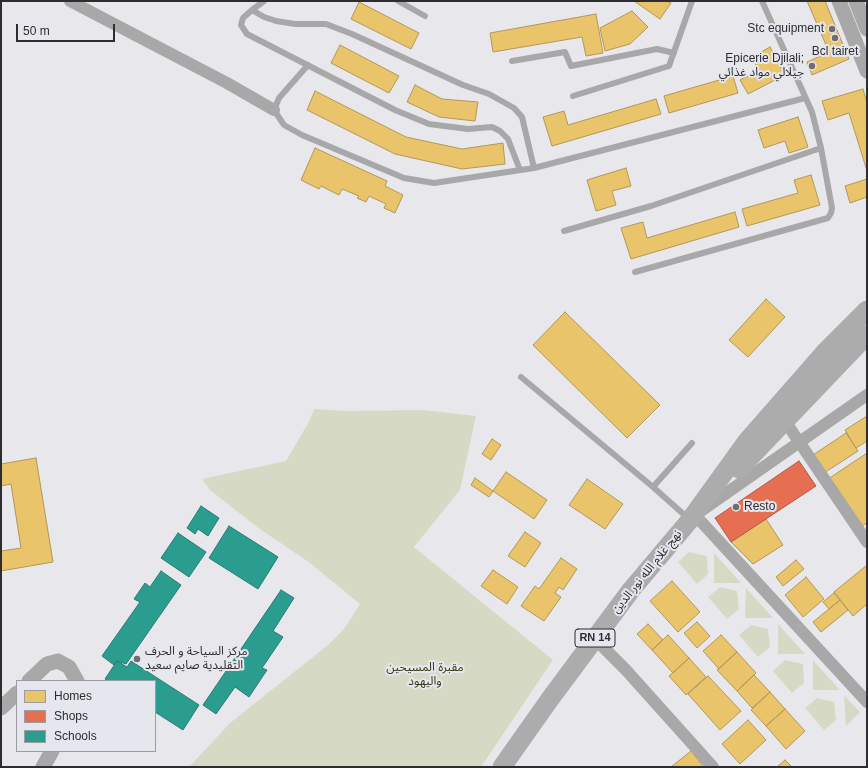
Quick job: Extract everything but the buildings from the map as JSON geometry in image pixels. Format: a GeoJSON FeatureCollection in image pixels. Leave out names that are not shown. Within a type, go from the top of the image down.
{"type":"FeatureCollection","features":[{"type":"Feature","properties":{"kind":"main road","name":"RN 14"},"geometry":{"type":"LineString","coordinates":[[692,517],[779,416],[825,352],[867,310]]}},
{"type":"Feature","properties":{"kind":"main road","name":"RN 14"},"geometry":{"type":"LineString","coordinates":[[779,416],[867,335]]}},
{"type":"Feature","properties":{"kind":"main road","name":"نهج غلام الله نور الدين"},"geometry":{"type":"LineString","coordinates":[[502,767],[550,699],[631,590],[692,517]]}},
{"type":"Feature","properties":{"kind":"street"},"geometry":{"type":"LineString","coordinates":[[70,1],[227,83],[274,110]]}},
{"type":"Feature","properties":{"kind":"street"},"geometry":{"type":"LineString","coordinates":[[839,1],[867,71]]}},
{"type":"Feature","properties":{"kind":"street"},"geometry":{"type":"LineString","coordinates":[[861,8],[867,29]]}},
{"type":"Feature","properties":{"kind":"street"},"geometry":{"type":"LineString","coordinates":[[867,395],[692,517],[867,702]]}},
{"type":"Feature","properties":{"kind":"street"},"geometry":{"type":"LineString","coordinates":[[779,416],[867,542]]}},
{"type":"Feature","properties":{"kind":"street"},"geometry":{"type":"LineString","coordinates":[[595,638],[626,670],[713,767]]}},
{"type":"Feature","properties":{"kind":"street"},"geometry":{"type":"LineString","coordinates":[[30,680],[47,664],[58,661],[69,667],[76,680]]}},
{"type":"Feature","properties":{"kind":"street"},"geometry":{"type":"LineString","coordinates":[[1,708],[16,694]]}},
{"type":"Feature","properties":{"kind":"street"},"geometry":{"type":"LineString","coordinates":[[43,767],[51,752]]}},
{"type":"Feature","properties":{"kind":"lane"},"geometry":{"type":"LineString","coordinates":[[264,1],[243,18],[241,25],[247,34],[395,110],[429,124],[468,129],[492,127],[500,131],[508,139],[520,170]]}},
{"type":"Feature","properties":{"kind":"lane"},"geometry":{"type":"LineString","coordinates":[[398,1],[425,16]]}},
{"type":"Feature","properties":{"kind":"lane"},"geometry":{"type":"LineString","coordinates":[[573,96],[669,66],[692,1]]}},
{"type":"Feature","properties":{"kind":"lane"},"geometry":{"type":"LineString","coordinates":[[635,272],[828,218],[831,213],[832,208],[821,148],[812,112],[762,1]]}},
{"type":"Feature","properties":{"kind":"lane"},"geometry":{"type":"LineString","coordinates":[[252,10],[264,17],[276,21],[295,24],[326,24],[352,34],[463,85],[489,94],[514,108],[522,117],[534,168]]}},
{"type":"Feature","properties":{"kind":"lane"},"geometry":{"type":"LineString","coordinates":[[512,62],[566,52],[571,66],[657,48],[674,54]]}},
{"type":"Feature","properties":{"kind":"lane"},"geometry":{"type":"LineString","coordinates":[[308,65],[279,98],[274,110],[284,125],[302,135],[404,178],[434,183],[534,168],[805,98]]}},
{"type":"Feature","properties":{"kind":"lane"},"geometry":{"type":"LineString","coordinates":[[564,231],[651,206],[821,148]]}},
{"type":"Feature","properties":{"kind":"lane"},"geometry":{"type":"LineString","coordinates":[[521,377],[653,487],[692,517]]}},
{"type":"Feature","properties":{"kind":"lane"},"geometry":{"type":"LineString","coordinates":[[653,487],[692,443]]}},
{"type":"Feature","properties":{"kind":"green space","name":"مقبرة المسيحين واليهود"},"geometry":{"type":"Polygon","coordinates":[[[314,409],[346,411],[424,410],[476,416],[460,490],[414,547],[553,660],[481,767],[189,767],[230,723],[328,645],[344,629],[360,604],[310,563],[257,527],[210,490],[202,479],[286,461],[310,420],[314,409]]]}},
{"type":"Feature","properties":{"kind":"green space"},"geometry":{"type":"Polygon","coordinates":[[[689,552],[707,556],[708,574],[697,584],[678,562],[689,552]]]}},
{"type":"Feature","properties":{"kind":"green space"},"geometry":{"type":"Polygon","coordinates":[[[714,553],[741,583],[714,583],[714,553]]]}},
{"type":"Feature","properties":{"kind":"green space"},"geometry":{"type":"Polygon","coordinates":[[[720,587],[737,591],[739,609],[727,619],[708,597],[720,587]]]}},
{"type":"Feature","properties":{"kind":"green space"},"geometry":{"type":"Polygon","coordinates":[[[746,588],[773,618],[745,618],[746,588]]]}},
{"type":"Feature","properties":{"kind":"green space"},"geometry":{"type":"Polygon","coordinates":[[[778,624],[805,654],[778,654],[778,624]]]}},
{"type":"Feature","properties":{"kind":"green space"},"geometry":{"type":"Polygon","coordinates":[[[751,625],[768,629],[770,647],[758,657],[739,635],[751,625]]]}},
{"type":"Feature","properties":{"kind":"green space"},"geometry":{"type":"Polygon","coordinates":[[[785,660],[803,664],[804,683],[792,693],[773,671],[785,660]]]}},
{"type":"Feature","properties":{"kind":"green space"},"geometry":{"type":"Polygon","coordinates":[[[813,660],[840,690],[813,690],[813,660]]]}},
{"type":"Feature","properties":{"kind":"green space"},"geometry":{"type":"Polygon","coordinates":[[[844,695],[860,712],[846,726],[844,695]]]}},
{"type":"Feature","properties":{"kind":"green space"},"geometry":{"type":"Polygon","coordinates":[[[817,698],[834,702],[836,720],[824,730],[805,708],[817,698]]]}},
{"type":"Feature","properties":{"kind":"place","name":"Stc equipment"},"geometry":{"type":"Point","coordinates":[832,29]}},
{"type":"Feature","properties":{"kind":"place","name":"Bcl tairet"},"geometry":{"type":"Point","coordinates":[835,38]}},
{"type":"Feature","properties":{"kind":"place","name":"Epicerie Djilali; جيلالي مواد غذائي"},"geometry":{"type":"Point","coordinates":[812,66]}},
{"type":"Feature","properties":{"kind":"place","name":"Resto"},"geometry":{"type":"Point","coordinates":[736,507]}},
{"type":"Feature","properties":{"kind":"place","name":"مركز السياحة و الحرف التقليدية صايم سعيد"},"geometry":{"type":"Point","coordinates":[137,659]}}]}
